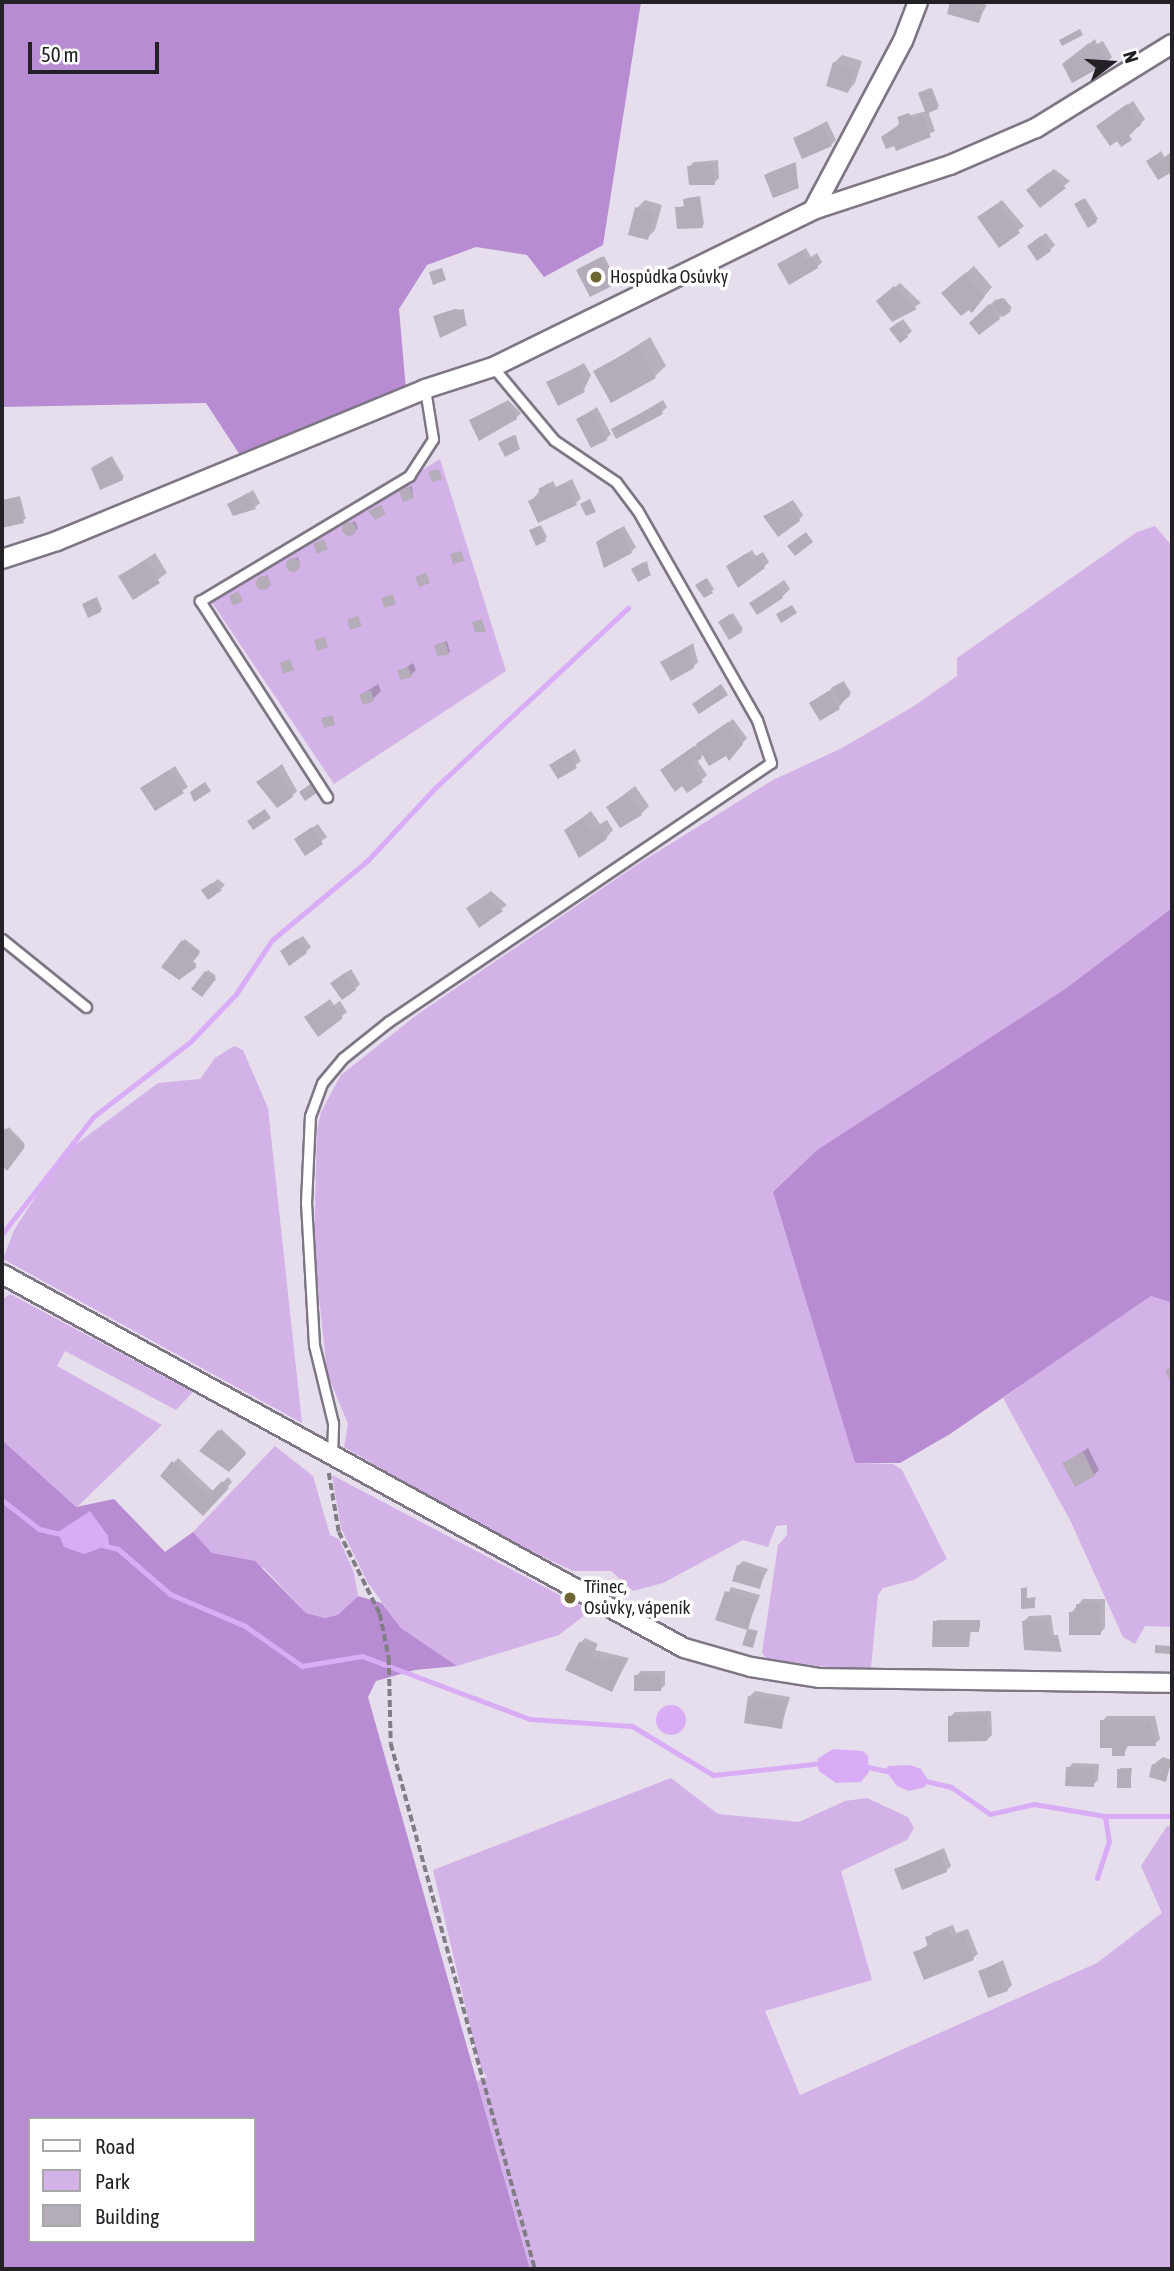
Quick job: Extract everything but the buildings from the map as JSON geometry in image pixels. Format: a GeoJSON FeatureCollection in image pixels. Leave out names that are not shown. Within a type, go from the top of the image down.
{"type":"FeatureCollection","features":[{"type":"Feature","properties":{"kind":"street"},"geometry":{"type":"LineString","coordinates":[[813,210],[903,41],[918,2]]}},
{"type":"Feature","properties":{"kind":"street"},"geometry":{"type":"LineString","coordinates":[[2,559],[57,541],[425,389],[493,367],[813,210],[950,165],[1036,128],[1172,44]]}},
{"type":"Feature","properties":{"kind":"street"},"geometry":{"type":"LineString","coordinates":[[2,1274],[684,1648],[751,1667],[820,1678],[1172,1683]]}},
{"type":"Feature","properties":{"kind":"lane"},"geometry":{"type":"LineString","coordinates":[[332,1456],[333,1423],[314,1345],[306,1203],[310,1116],[322,1083],[343,1058],[388,1022],[771,763],[757,720],[637,510],[616,482],[554,440],[493,367]]}},
{"type":"Feature","properties":{"kind":"lane"},"geometry":{"type":"LineString","coordinates":[[327,797],[200,601],[409,476],[433,439],[425,389]]}},
{"type":"Feature","properties":{"kind":"lane"},"geometry":{"type":"LineString","coordinates":[[2,939],[86,1007]]}},
{"type":"Feature","properties":{"kind":"path"},"geometry":{"type":"LineString","coordinates":[[332,1456],[329,1484],[339,1532],[380,1614],[389,1658],[391,1744],[535,2269]]}},
{"type":"Feature","properties":{"kind":"green space"},"geometry":{"type":"Polygon","coordinates":[[[440,459],[506,671],[334,784],[211,601],[440,459]]]}},
{"type":"Feature","properties":{"kind":"green space"},"geometry":{"type":"Polygon","coordinates":[[[1155,526],[1172,546],[1172,908],[1065,989],[817,1150],[773,1192],[855,1463],[893,1464],[902,1470],[947,1559],[914,1580],[883,1588],[878,1595],[871,1667],[835,1668],[767,1659],[762,1653],[778,1545],[787,1535],[787,1525],[776,1526],[768,1547],[743,1540],[663,1583],[633,1591],[611,1571],[573,1571],[494,1533],[344,1447],[348,1424],[327,1373],[314,1249],[317,1131],[321,1112],[341,1075],[418,1014],[638,864],[773,780],[842,748],[914,706],[957,676],[957,658],[1137,532],[1155,526]]]}},
{"type":"Feature","properties":{"kind":"green space"},"geometry":{"type":"Polygon","coordinates":[[[234,1046],[243,1050],[268,1108],[302,1423],[3,1259],[14,1230],[63,1154],[158,1083],[200,1079],[215,1058],[234,1046]]]}},
{"type":"Feature","properties":{"kind":"green space"},"geometry":{"type":"Polygon","coordinates":[[[10,1294],[193,1392],[176,1410],[65,1351],[57,1366],[162,1425],[76,1508],[2,1440],[2,1300],[10,1294]]]}},
{"type":"Feature","properties":{"kind":"green space"},"geometry":{"type":"Polygon","coordinates":[[[1151,1296],[1172,1303],[1172,1627],[1145,1626],[1135,1644],[1123,1637],[1071,1522],[1003,1398],[1151,1296]]]}},
{"type":"Feature","properties":{"kind":"green space"},"geometry":{"type":"Polygon","coordinates":[[[275,1446],[313,1476],[330,1535],[339,1539],[354,1573],[358,1596],[338,1616],[325,1618],[306,1613],[264,1568],[212,1553],[193,1532],[275,1446]]]}},
{"type":"Feature","properties":{"kind":"green space"},"geometry":{"type":"Polygon","coordinates":[[[332,1475],[590,1611],[559,1635],[457,1666],[401,1628],[368,1583],[341,1528],[332,1475]]]}},
{"type":"Feature","properties":{"kind":"green space"},"geometry":{"type":"Polygon","coordinates":[[[671,1778],[718,1814],[799,1822],[845,1801],[867,1798],[908,1817],[914,1828],[907,1840],[841,1871],[872,1980],[765,2011],[800,2095],[1097,1963],[1162,1913],[1141,1866],[1167,1826],[1172,1827],[1172,2269],[530,2269],[477,2081],[487,2078],[479,2064],[433,1870],[671,1778]]]}},
{"type":"Feature","properties":{"kind":"shaded area"},"geometry":{"type":"Polygon","coordinates":[[[2,2],[641,2],[603,245],[544,277],[527,255],[476,247],[427,265],[399,309],[406,390],[240,455],[206,403],[2,407],[2,2]]]}},
{"type":"Feature","properties":{"kind":"shaded area"},"geometry":{"type":"Polygon","coordinates":[[[1172,908],[1172,1303],[1151,1296],[950,1434],[900,1463],[855,1463],[773,1192],[817,1150],[1065,989],[1172,908]]]}},
{"type":"Feature","properties":{"kind":"shaded area"},"geometry":{"type":"Polygon","coordinates":[[[2,1440],[76,1507],[114,1499],[165,1552],[193,1532],[212,1553],[255,1561],[306,1613],[325,1618],[338,1615],[358,1596],[382,1603],[401,1628],[457,1666],[415,1670],[376,1681],[368,1697],[530,2269],[2,2269],[2,1440]]]}},
{"type":"Feature","properties":{"kind":"shaded area"},"geometry":{"type":"Polygon","coordinates":[[[90,1511],[108,1536],[109,1545],[84,1554],[64,1547],[58,1532],[90,1511]]]}},
{"type":"Feature","properties":{"kind":"shaded area"},"geometry":{"type":"Polygon","coordinates":[[[671,1705],[682,1709],[686,1720],[682,1731],[671,1735],[660,1731],[656,1720],[660,1709],[671,1705]]]}},
{"type":"Feature","properties":{"kind":"shaded area"},"geometry":{"type":"Polygon","coordinates":[[[833,1749],[863,1751],[868,1756],[869,1772],[861,1782],[836,1783],[819,1771],[817,1759],[833,1749]]]}},
{"type":"Feature","properties":{"kind":"shaded area"},"geometry":{"type":"Polygon","coordinates":[[[910,1765],[921,1769],[928,1780],[925,1787],[909,1791],[897,1786],[885,1770],[888,1766],[910,1765]]]}},
{"type":"Feature","properties":{"kind":"waterway"},"geometry":{"type":"LineString","coordinates":[[2,1234],[93,1117],[190,1042],[236,994],[272,940],[368,860],[435,788],[628,608]]}},
{"type":"Feature","properties":{"kind":"waterway"},"geometry":{"type":"LineString","coordinates":[[2,1500],[39,1529],[65,1535]]}},
{"type":"Feature","properties":{"kind":"waterway"},"geometry":{"type":"LineString","coordinates":[[102,1545],[118,1549],[170,1594],[245,1626],[302,1666],[362,1656],[530,1719],[632,1726],[713,1775],[822,1763]]}},
{"type":"Feature","properties":{"kind":"waterway"},"geometry":{"type":"LineString","coordinates":[[863,1766],[891,1772]]}},
{"type":"Feature","properties":{"kind":"waterway"},"geometry":{"type":"LineString","coordinates":[[921,1780],[951,1787],[990,1814],[1034,1804],[1105,1816],[1172,1816]]}},
{"type":"Feature","properties":{"kind":"waterway"},"geometry":{"type":"LineString","coordinates":[[1097,1878],[1109,1842],[1105,1816]]}},
{"type":"Feature","properties":{"kind":"place","name":"Hospůdka Osůvky"},"geometry":{"type":"Point","coordinates":[596,277]}},
{"type":"Feature","properties":{"kind":"place","name":"Třinec, Osůvky, vápeník"},"geometry":{"type":"Point","coordinates":[570,1598]}}]}
